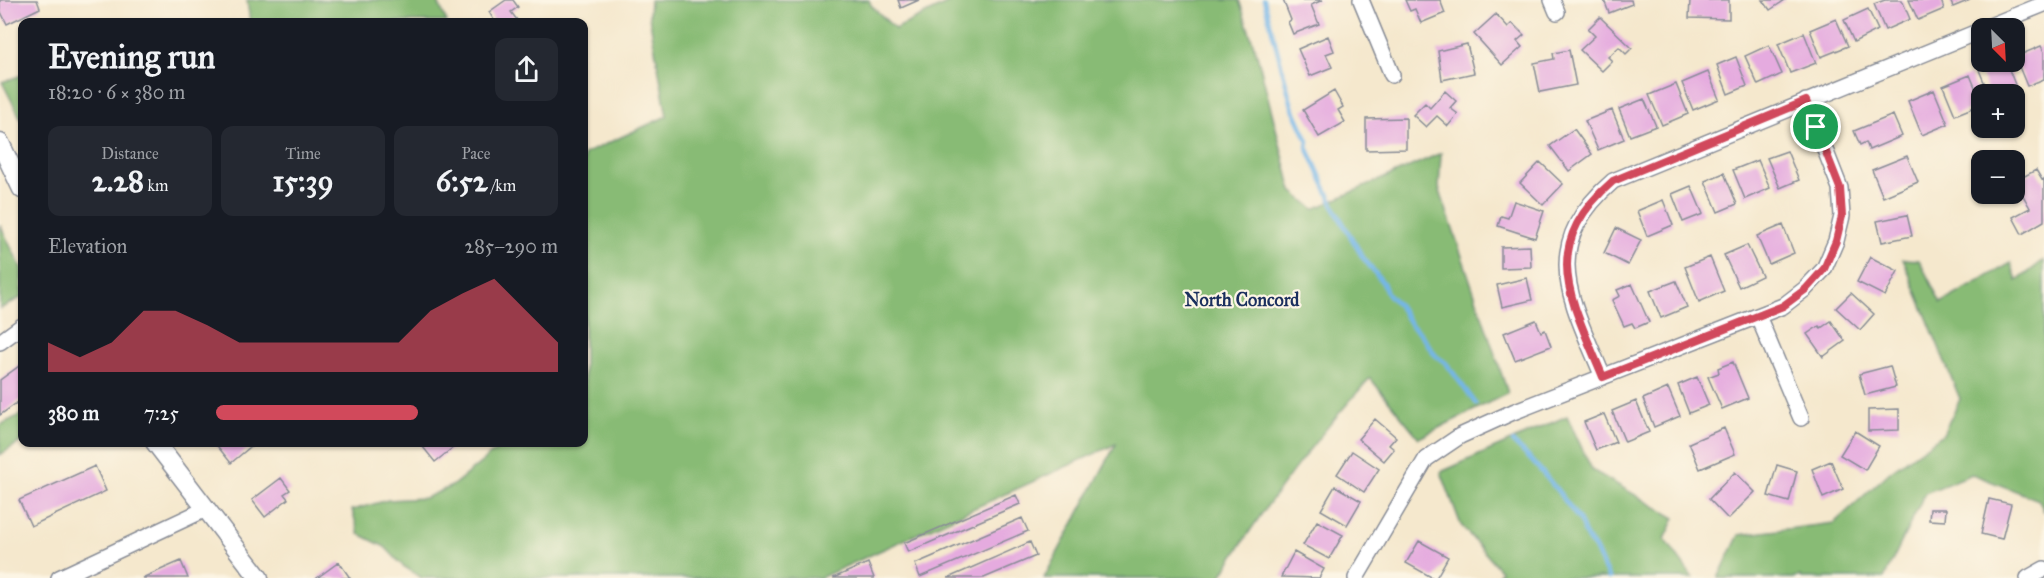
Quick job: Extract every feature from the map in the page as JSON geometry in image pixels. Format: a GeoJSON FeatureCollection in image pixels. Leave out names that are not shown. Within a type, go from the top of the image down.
{"type":"FeatureCollection","features":[{"type":"Feature","properties":{"kind":"street"},"geometry":{"type":"LineString","coordinates":[[1361,0],[1392,75]]}},
{"type":"Feature","properties":{"kind":"street"},"geometry":{"type":"LineString","coordinates":[[2010,18],[2044,4]]}},
{"type":"Feature","properties":{"kind":"street"},"geometry":{"type":"LineString","coordinates":[[1603,377],[1570,293],[1566,262],[1573,230],[1593,198],[1613,181],[1971,34]]}},
{"type":"Feature","properties":{"kind":"street"},"geometry":{"type":"LineString","coordinates":[[1356,578],[1426,459],[1460,436],[1513,412],[1783,306],[1806,289],[1824,269],[1842,216],[1840,188],[1806,101]]}},
{"type":"Feature","properties":{"kind":"street"},"geometry":{"type":"LineString","coordinates":[[0,142],[18,180]]}},
{"type":"Feature","properties":{"kind":"street"},"geometry":{"type":"LineString","coordinates":[[1758,316],[1801,418]]}},
{"type":"Feature","properties":{"kind":"street"},"geometry":{"type":"LineString","coordinates":[[0,342],[18,329]]}},
{"type":"Feature","properties":{"kind":"street"},"geometry":{"type":"LineString","coordinates":[[159,447],[259,578]]}},
{"type":"Feature","properties":{"kind":"street"},"geometry":{"type":"LineString","coordinates":[[59,578],[206,509]]}},
{"type":"Feature","properties":{"kind":"street"},"geometry":{"type":"LineString","coordinates":[[2028,578],[2044,569]]}},
{"type":"Feature","properties":{"kind":"green space"},"geometry":{"type":"Polygon","coordinates":[[[247,0],[437,0],[445,18],[249,18],[247,0]]]}},
{"type":"Feature","properties":{"kind":"green space"},"geometry":{"type":"Polygon","coordinates":[[[650,0],[869,0],[871,5],[895,29],[954,0],[1239,0],[1258,58],[1292,191],[1314,209],[1441,153],[1439,188],[1508,393],[1419,438],[1370,378],[1290,475],[1220,578],[1044,578],[1116,444],[820,578],[422,578],[403,566],[385,547],[359,534],[352,510],[388,500],[425,498],[452,486],[500,447],[588,447],[588,152],[667,116],[649,16],[650,0]]]}},
{"type":"Feature","properties":{"kind":"green space"},"geometry":{"type":"Polygon","coordinates":[[[18,76],[18,113],[2,82],[18,76]]]}},
{"type":"Feature","properties":{"kind":"green space"},"geometry":{"type":"Polygon","coordinates":[[[0,225],[18,261],[18,299],[0,309],[0,225]]]}},
{"type":"Feature","properties":{"kind":"green space"},"geometry":{"type":"Polygon","coordinates":[[[1903,259],[1919,260],[1941,303],[2011,263],[2017,281],[2044,260],[2044,512],[2039,500],[1972,474],[1925,493],[1884,578],[1802,578],[1800,576],[1796,578],[1718,578],[1739,535],[1834,523],[1891,471],[1943,434],[1960,399],[1903,259]]]}},
{"type":"Feature","properties":{"kind":"green space"},"geometry":{"type":"Polygon","coordinates":[[[18,416],[18,444],[0,455],[0,425],[18,416]]]}},
{"type":"Feature","properties":{"kind":"green space"},"geometry":{"type":"Polygon","coordinates":[[[1567,416],[1592,470],[1675,518],[1665,539],[1693,578],[1497,578],[1501,571],[1461,525],[1441,472],[1567,416]]]}},
{"type":"Feature","properties":{"kind":"building"},"geometry":{"type":"Polygon","coordinates":[[[0,0],[37,0],[40,8],[7,24],[0,10],[0,0]]]}},
{"type":"Feature","properties":{"kind":"building"},"geometry":{"type":"Polygon","coordinates":[[[506,0],[513,0],[518,7],[511,12],[516,18],[493,18],[489,12],[506,0]]]}},
{"type":"Feature","properties":{"kind":"building"},"geometry":{"type":"Polygon","coordinates":[[[898,0],[919,0],[901,8],[898,0]]]}},
{"type":"Feature","properties":{"kind":"building"},"geometry":{"type":"Polygon","coordinates":[[[1283,0],[1323,0],[1311,5],[1319,24],[1293,34],[1288,22],[1291,20],[1283,0]]]}},
{"type":"Feature","properties":{"kind":"building"},"geometry":{"type":"Polygon","coordinates":[[[1405,0],[1440,0],[1445,13],[1421,23],[1415,9],[1410,11],[1405,0]]]}},
{"type":"Feature","properties":{"kind":"building"},"geometry":{"type":"Polygon","coordinates":[[[1604,0],[1631,0],[1632,4],[1609,13],[1604,0]]]}},
{"type":"Feature","properties":{"kind":"building"},"geometry":{"type":"Polygon","coordinates":[[[1690,0],[1729,0],[1729,19],[1689,18],[1690,0]]]}},
{"type":"Feature","properties":{"kind":"building"},"geometry":{"type":"Polygon","coordinates":[[[1763,0],[1785,0],[1770,10],[1763,0]]]}},
{"type":"Feature","properties":{"kind":"building"},"geometry":{"type":"Polygon","coordinates":[[[1885,0],[1902,0],[1910,19],[1885,30],[1874,4],[1885,0]]]}},
{"type":"Feature","properties":{"kind":"building"},"geometry":{"type":"Polygon","coordinates":[[[1909,0],[1941,0],[1944,9],[1918,20],[1909,0]]]}},
{"type":"Feature","properties":{"kind":"building"},"geometry":{"type":"Polygon","coordinates":[[[1950,0],[1970,0],[1953,7],[1950,0]]]}},
{"type":"Feature","properties":{"kind":"building"},"geometry":{"type":"Polygon","coordinates":[[[1868,9],[1878,30],[1854,42],[1844,20],[1868,9]]]}},
{"type":"Feature","properties":{"kind":"building"},"geometry":{"type":"Polygon","coordinates":[[[1496,14],[1508,27],[1512,23],[1524,35],[1517,41],[1522,47],[1502,65],[1474,34],[1496,14]]]}},
{"type":"Feature","properties":{"kind":"building"},"geometry":{"type":"Polygon","coordinates":[[[1600,17],[1632,48],[1626,54],[1619,47],[1608,57],[1612,61],[1602,71],[1580,50],[1595,36],[1588,29],[1600,17]]]}},
{"type":"Feature","properties":{"kind":"building"},"geometry":{"type":"Polygon","coordinates":[[[1836,19],[1848,46],[1821,57],[1810,30],[1836,19]]]}},
{"type":"Feature","properties":{"kind":"building"},"geometry":{"type":"Polygon","coordinates":[[[1804,33],[1816,63],[1790,73],[1778,44],[1804,33]]]}},
{"type":"Feature","properties":{"kind":"building"},"geometry":{"type":"Polygon","coordinates":[[[1328,36],[1334,51],[1326,54],[1332,67],[1310,76],[1298,49],[1328,36]]]}},
{"type":"Feature","properties":{"kind":"building"},"geometry":{"type":"Polygon","coordinates":[[[1467,44],[1474,73],[1442,80],[1438,51],[1467,44]]]}},
{"type":"Feature","properties":{"kind":"building"},"geometry":{"type":"Polygon","coordinates":[[[1769,45],[1782,74],[1758,85],[1745,56],[1769,45]]]}},
{"type":"Feature","properties":{"kind":"building"},"geometry":{"type":"Polygon","coordinates":[[[2041,46],[2044,52],[2044,79],[2027,86],[2021,72],[2025,72],[2025,53],[2041,46]]]}},
{"type":"Feature","properties":{"kind":"building"},"geometry":{"type":"Polygon","coordinates":[[[1569,50],[1576,85],[1540,92],[1534,63],[1554,59],[1553,53],[1569,50]]]}},
{"type":"Feature","properties":{"kind":"building"},"geometry":{"type":"Polygon","coordinates":[[[1736,57],[1747,86],[1728,94],[1717,65],[1736,57]]]}},
{"type":"Feature","properties":{"kind":"building"},"geometry":{"type":"Polygon","coordinates":[[[1708,72],[1719,99],[1693,110],[1682,83],[1708,72]]]}},
{"type":"Feature","properties":{"kind":"building"},"geometry":{"type":"Polygon","coordinates":[[[1980,72],[2010,72],[2015,84],[1985,84],[1980,72]]]}},
{"type":"Feature","properties":{"kind":"building"},"geometry":{"type":"Polygon","coordinates":[[[1970,75],[1974,84],[1971,84],[1971,108],[1955,115],[1943,86],[1970,75]]]}},
{"type":"Feature","properties":{"kind":"building"},"geometry":{"type":"Polygon","coordinates":[[[1676,84],[1688,114],[1662,125],[1649,95],[1676,84]]]}},
{"type":"Feature","properties":{"kind":"building"},"geometry":{"type":"Polygon","coordinates":[[[1934,90],[1948,124],[1922,135],[1908,101],[1934,90]]]}},
{"type":"Feature","properties":{"kind":"building"},"geometry":{"type":"Polygon","coordinates":[[[1334,91],[1343,107],[1338,110],[1345,122],[1319,137],[1303,110],[1334,91]]]}},
{"type":"Feature","properties":{"kind":"building"},"geometry":{"type":"Polygon","coordinates":[[[1445,91],[1456,101],[1450,108],[1458,114],[1448,126],[1437,116],[1426,127],[1413,115],[1425,103],[1430,108],[1445,91]]]}},
{"type":"Feature","properties":{"kind":"building"},"geometry":{"type":"Polygon","coordinates":[[[1644,99],[1656,126],[1630,136],[1619,109],[1644,99]]]}},
{"type":"Feature","properties":{"kind":"building"},"geometry":{"type":"Polygon","coordinates":[[[1612,110],[1624,139],[1598,150],[1585,121],[1612,110]]]}},
{"type":"Feature","properties":{"kind":"building"},"geometry":{"type":"Polygon","coordinates":[[[1893,115],[1902,136],[1869,150],[1866,142],[1860,145],[1854,131],[1893,115]]]}},
{"type":"Feature","properties":{"kind":"building"},"geometry":{"type":"Polygon","coordinates":[[[1406,118],[1406,149],[1366,150],[1366,119],[1406,118]]]}},
{"type":"Feature","properties":{"kind":"building"},"geometry":{"type":"Polygon","coordinates":[[[1574,129],[1592,154],[1569,171],[1550,146],[1574,129]]]}},
{"type":"Feature","properties":{"kind":"building"},"geometry":{"type":"Polygon","coordinates":[[[1787,151],[1799,180],[1780,188],[1767,158],[1787,151]]]}},
{"type":"Feature","properties":{"kind":"building"},"geometry":{"type":"Polygon","coordinates":[[[1907,156],[1918,182],[1883,197],[1872,170],[1907,156]]]}},
{"type":"Feature","properties":{"kind":"building"},"geometry":{"type":"Polygon","coordinates":[[[1758,160],[1770,188],[1745,199],[1733,170],[1758,160]]]}},
{"type":"Feature","properties":{"kind":"building"},"geometry":{"type":"Polygon","coordinates":[[[1540,162],[1563,184],[1543,205],[1520,183],[1540,162]]]}},
{"type":"Feature","properties":{"kind":"building"},"geometry":{"type":"Polygon","coordinates":[[[2036,170],[2042,180],[2044,179],[2044,221],[2022,234],[2013,217],[2030,208],[2025,199],[2025,176],[2036,170]]]}},
{"type":"Feature","properties":{"kind":"building"},"geometry":{"type":"Polygon","coordinates":[[[1724,173],[1737,204],[1718,212],[1705,181],[1724,173]]]}},
{"type":"Feature","properties":{"kind":"building"},"geometry":{"type":"Polygon","coordinates":[[[1691,186],[1703,214],[1683,222],[1672,194],[1691,186]]]}},
{"type":"Feature","properties":{"kind":"building"},"geometry":{"type":"Polygon","coordinates":[[[1663,200],[1673,225],[1647,236],[1637,211],[1663,200]]]}},
{"type":"Feature","properties":{"kind":"building"},"geometry":{"type":"Polygon","coordinates":[[[1514,201],[1544,211],[1535,238],[1498,226],[1501,216],[1508,218],[1514,201]]]}},
{"type":"Feature","properties":{"kind":"building"},"geometry":{"type":"Polygon","coordinates":[[[1907,215],[1912,236],[1882,242],[1877,221],[1907,215]]]}},
{"type":"Feature","properties":{"kind":"building"},"geometry":{"type":"Polygon","coordinates":[[[1783,225],[1794,253],[1769,264],[1757,236],[1783,225]]]}},
{"type":"Feature","properties":{"kind":"building"},"geometry":{"type":"Polygon","coordinates":[[[1616,228],[1641,240],[1628,265],[1604,253],[1616,228]]]}},
{"type":"Feature","properties":{"kind":"building"},"geometry":{"type":"Polygon","coordinates":[[[1747,245],[1762,276],[1739,287],[1724,255],[1747,245]]]}},
{"type":"Feature","properties":{"kind":"building"},"geometry":{"type":"Polygon","coordinates":[[[1530,246],[1531,267],[1501,268],[1501,247],[1530,246]]]}},
{"type":"Feature","properties":{"kind":"building"},"geometry":{"type":"Polygon","coordinates":[[[1710,257],[1724,291],[1699,302],[1685,267],[1710,257]]]}},
{"type":"Feature","properties":{"kind":"building"},"geometry":{"type":"Polygon","coordinates":[[[1870,257],[1898,271],[1885,296],[1857,282],[1870,257]]]}},
{"type":"Feature","properties":{"kind":"building"},"geometry":{"type":"Polygon","coordinates":[[[1527,278],[1532,300],[1502,307],[1497,285],[1527,278]]]}},
{"type":"Feature","properties":{"kind":"building"},"geometry":{"type":"Polygon","coordinates":[[[1676,281],[1687,307],[1661,318],[1650,291],[1676,281]]]}},
{"type":"Feature","properties":{"kind":"building"},"geometry":{"type":"Polygon","coordinates":[[[1632,284],[1649,322],[1635,328],[1632,323],[1624,326],[1612,300],[1620,296],[1617,290],[1632,284]]]}},
{"type":"Feature","properties":{"kind":"building"},"geometry":{"type":"Polygon","coordinates":[[[1851,293],[1874,314],[1860,330],[1836,308],[1851,293]]]}},
{"type":"Feature","properties":{"kind":"building"},"geometry":{"type":"Polygon","coordinates":[[[1536,320],[1541,332],[1545,330],[1551,346],[1515,360],[1504,333],[1536,320]]]}},
{"type":"Feature","properties":{"kind":"building"},"geometry":{"type":"Polygon","coordinates":[[[1831,321],[1845,341],[1823,357],[1807,334],[1831,321]]]}},
{"type":"Feature","properties":{"kind":"building"},"geometry":{"type":"Polygon","coordinates":[[[1733,362],[1748,398],[1722,409],[1708,377],[1719,373],[1718,368],[1733,362]]]}},
{"type":"Feature","properties":{"kind":"building"},"geometry":{"type":"Polygon","coordinates":[[[1890,366],[1896,387],[1865,395],[1859,374],[1890,366]]]}},
{"type":"Feature","properties":{"kind":"building"},"geometry":{"type":"Polygon","coordinates":[[[18,367],[18,402],[0,415],[0,380],[18,367]]]}},
{"type":"Feature","properties":{"kind":"building"},"geometry":{"type":"Polygon","coordinates":[[[1697,377],[1709,405],[1689,413],[1678,385],[1697,377]]]}},
{"type":"Feature","properties":{"kind":"building"},"geometry":{"type":"Polygon","coordinates":[[[1668,388],[1680,416],[1654,427],[1643,399],[1668,388]]]}},
{"type":"Feature","properties":{"kind":"building"},"geometry":{"type":"Polygon","coordinates":[[[1636,401],[1649,432],[1625,442],[1612,411],[1636,401]]]}},
{"type":"Feature","properties":{"kind":"building"},"geometry":{"type":"Polygon","coordinates":[[[1899,409],[1899,430],[1868,431],[1868,410],[1899,409]]]}},
{"type":"Feature","properties":{"kind":"building"},"geometry":{"type":"Polygon","coordinates":[[[1604,414],[1616,442],[1596,450],[1584,422],[1604,414]]]}},
{"type":"Feature","properties":{"kind":"building"},"geometry":{"type":"Polygon","coordinates":[[[1375,419],[1396,437],[1389,445],[1394,449],[1384,461],[1358,439],[1375,419]]]}},
{"type":"Feature","properties":{"kind":"building"},"geometry":{"type":"Polygon","coordinates":[[[1724,428],[1735,454],[1700,469],[1689,443],[1724,428]]]}},
{"type":"Feature","properties":{"kind":"building"},"geometry":{"type":"Polygon","coordinates":[[[1855,431],[1879,446],[1865,470],[1840,455],[1855,431]]]}},
{"type":"Feature","properties":{"kind":"building"},"geometry":{"type":"Polygon","coordinates":[[[218,447],[250,447],[231,463],[218,447]]]}},
{"type":"Feature","properties":{"kind":"building"},"geometry":{"type":"Polygon","coordinates":[[[423,447],[454,447],[435,462],[423,447]]]}},
{"type":"Feature","properties":{"kind":"building"},"geometry":{"type":"Polygon","coordinates":[[[1352,451],[1379,469],[1364,492],[1337,474],[1352,451]]]}},
{"type":"Feature","properties":{"kind":"building"},"geometry":{"type":"Polygon","coordinates":[[[1831,461],[1843,489],[1823,498],[1812,469],[1831,461]]]}},
{"type":"Feature","properties":{"kind":"building"},"geometry":{"type":"Polygon","coordinates":[[[1777,465],[1797,471],[1789,502],[1768,496],[1777,465]]]}},
{"type":"Feature","properties":{"kind":"building"},"geometry":{"type":"Polygon","coordinates":[[[95,466],[106,491],[31,526],[19,500],[95,466]]]}},
{"type":"Feature","properties":{"kind":"building"},"geometry":{"type":"Polygon","coordinates":[[[1735,472],[1755,492],[1728,519],[1709,499],[1735,472]]]}},
{"type":"Feature","properties":{"kind":"building"},"geometry":{"type":"Polygon","coordinates":[[[281,478],[290,490],[284,494],[288,499],[265,517],[252,500],[281,478]]]}},
{"type":"Feature","properties":{"kind":"building"},"geometry":{"type":"Polygon","coordinates":[[[1335,486],[1361,501],[1347,525],[1321,510],[1335,486]]]}},
{"type":"Feature","properties":{"kind":"building"},"geometry":{"type":"Polygon","coordinates":[[[1016,495],[1020,504],[908,552],[904,543],[1016,495]]]}},
{"type":"Feature","properties":{"kind":"building"},"geometry":{"type":"Polygon","coordinates":[[[1989,499],[2011,504],[2002,539],[1981,534],[1989,499]]]}},
{"type":"Feature","properties":{"kind":"building"},"geometry":{"type":"Polygon","coordinates":[[[1930,509],[1946,509],[1945,521],[1929,520],[1930,509]]]}},
{"type":"Feature","properties":{"kind":"building"},"geometry":{"type":"Polygon","coordinates":[[[1022,518],[1028,531],[920,577],[915,564],[1022,518]]]}},
{"type":"Feature","properties":{"kind":"building"},"geometry":{"type":"Polygon","coordinates":[[[1317,521],[1343,535],[1329,559],[1303,545],[1317,521]]]}},
{"type":"Feature","properties":{"kind":"building"},"geometry":{"type":"Polygon","coordinates":[[[1419,541],[1448,557],[1436,578],[1406,563],[1419,541]]]}},
{"type":"Feature","properties":{"kind":"building"},"geometry":{"type":"Polygon","coordinates":[[[1030,542],[1036,556],[984,578],[948,578],[1030,542]]]}},
{"type":"Feature","properties":{"kind":"building"},"geometry":{"type":"Polygon","coordinates":[[[1294,552],[1324,569],[1319,578],[1281,577],[1294,552]]]}},
{"type":"Feature","properties":{"kind":"building"},"geometry":{"type":"Polygon","coordinates":[[[181,561],[188,578],[142,578],[181,561]]]}},
{"type":"Feature","properties":{"kind":"building"},"geometry":{"type":"Polygon","coordinates":[[[339,562],[350,578],[317,578],[339,562]]]}},
{"type":"Feature","properties":{"kind":"building"},"geometry":{"type":"Polygon","coordinates":[[[868,563],[874,578],[833,578],[868,563]]]}},
{"type":"Feature","properties":{"kind":"waterway"},"geometry":{"type":"LineString","coordinates":[[1264,0],[1292,106],[1308,141],[1307,147],[1337,213],[1362,256],[1383,283],[1387,293],[1436,356],[1446,363],[1476,404]]}},
{"type":"Feature","properties":{"kind":"waterway"},"geometry":{"type":"LineString","coordinates":[[1513,442],[1540,470],[1571,509],[1580,522],[1587,539],[1595,548],[1609,578]]}},
{"type":"Feature","properties":{"kind":"district","name":"North Concord"},"geometry":{"type":"Point","coordinates":[1242,300]}},
{"type":"Feature","properties":{"kind":"route"},"geometry":{"type":"LineString","coordinates":[[1806,101],[1816,127],[1840,188],[1842,216],[1836,241],[1824,269],[1806,289],[1783,306],[1603,377],[1570,293],[1566,262],[1573,230],[1593,198],[1613,181],[1806,101]]}}]}
